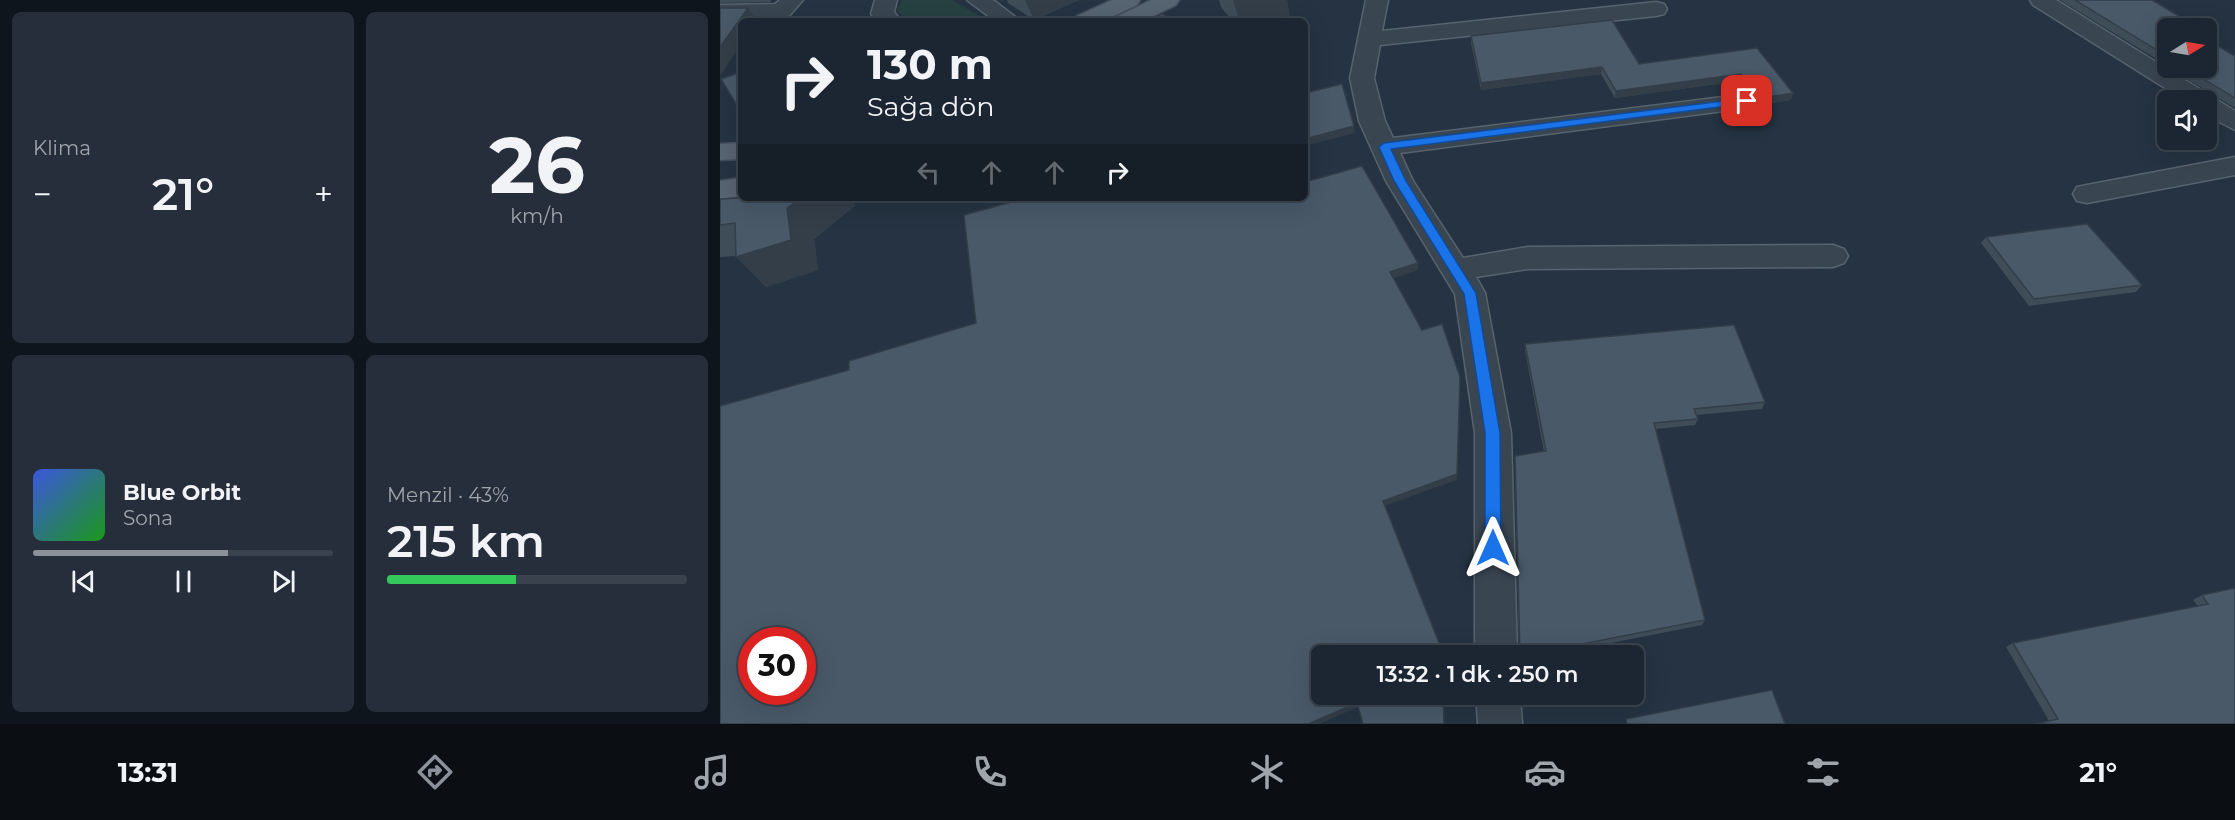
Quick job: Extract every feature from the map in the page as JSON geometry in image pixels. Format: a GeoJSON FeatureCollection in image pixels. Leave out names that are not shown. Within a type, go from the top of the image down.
{"type":"FeatureCollection","features":[{"type":"Feature","properties":{"kind":"main road"},"geometry":{"type":"LineString","coordinates":[[1091,18],[1129,0]]}},
{"type":"Feature","properties":{"kind":"main road"},"geometry":{"type":"LineString","coordinates":[[1132,18],[1168,0]]}},
{"type":"Feature","properties":{"kind":"main road"},"geometry":{"type":"LineString","coordinates":[[720,152],[738,150]]}},
{"type":"Feature","properties":{"kind":"main road"},"geometry":{"type":"LineString","coordinates":[[720,190],[738,187]]}},
{"type":"Feature","properties":{"kind":"street"},"geometry":{"type":"LineString","coordinates":[[720,12],[781,11],[792,0]]}},
{"type":"Feature","properties":{"kind":"street"},"geometry":{"type":"LineString","coordinates":[[886,0],[882,14],[887,18]]}},
{"type":"Feature","properties":{"kind":"street"},"geometry":{"type":"LineString","coordinates":[[978,0],[1005,18]]}},
{"type":"Feature","properties":{"kind":"street"},"geometry":{"type":"LineString","coordinates":[[1377,0],[1362,78],[1372,121],[1400,181],[1470,293],[1492,433],[1496,645]]}},
{"type":"Feature","properties":{"kind":"street"},"geometry":{"type":"LineString","coordinates":[[2041,0],[2184,90]]}},
{"type":"Feature","properties":{"kind":"street"},"geometry":{"type":"LineString","coordinates":[[1370,39],[1656,9]]}},
{"type":"Feature","properties":{"kind":"street"},"geometry":{"type":"LineString","coordinates":[[1384,147],[1747,101]]}},
{"type":"Feature","properties":{"kind":"street"},"geometry":{"type":"LineString","coordinates":[[2217,111],[2235,122]]}},
{"type":"Feature","properties":{"kind":"street"},"geometry":{"type":"LineString","coordinates":[[2087,194],[2235,166]]}},
{"type":"Feature","properties":{"kind":"street"},"geometry":{"type":"LineString","coordinates":[[1455,270],[1528,258],[1833,256]]}},
{"type":"Feature","properties":{"kind":"street"},"geometry":{"type":"LineString","coordinates":[[1499,705],[1500,724]]}},
{"type":"Feature","properties":{"kind":"green space"},"geometry":{"type":"Polygon","coordinates":[[[902,0],[952,0],[983,18],[905,18],[897,11],[902,0]]]}},
{"type":"Feature","properties":{"kind":"building"},"geometry":{"type":"Polygon","coordinates":[[[2075,0],[2152,0],[2182,18],[2157,18],[2157,50],[2075,0]]]}},
{"type":"Feature","properties":{"kind":"building"},"geometry":{"type":"Polygon","coordinates":[[[720,8],[748,8],[741,18],[738,18],[738,22],[720,47],[720,8]]]}},
{"type":"Feature","properties":{"kind":"building"},"geometry":{"type":"Polygon","coordinates":[[[1162,14],[1170,18],[1154,18],[1162,14]]]}},
{"type":"Feature","properties":{"kind":"building"},"geometry":{"type":"Polygon","coordinates":[[[1612,20],[1639,64],[1757,48],[1793,93],[1762,98],[1763,93],[1760,88],[1749,85],[1741,74],[1616,91],[1602,67],[1481,83],[1471,36],[1612,20]]]}},
{"type":"Feature","properties":{"kind":"building"},"geometry":{"type":"Polygon","coordinates":[[[2217,45],[2235,56],[2235,98],[2202,78],[2217,78],[2217,45]]]}},
{"type":"Feature","properties":{"kind":"building"},"geometry":{"type":"Polygon","coordinates":[[[738,73],[738,107],[721,79],[738,73]]]}},
{"type":"Feature","properties":{"kind":"building"},"geometry":{"type":"Polygon","coordinates":[[[1342,84],[1354,126],[1308,138],[1308,92],[1342,84]]]}},
{"type":"Feature","properties":{"kind":"building"},"geometry":{"type":"Polygon","coordinates":[[[1362,166],[1418,263],[1390,272],[1422,330],[1442,324],[1460,377],[1457,474],[1383,501],[1440,645],[1311,645],[1311,705],[1352,705],[1308,724],[720,724],[720,406],[849,370],[849,361],[976,323],[964,215],[1015,201],[1308,201],[1308,181],[1362,166]]]}},
{"type":"Feature","properties":{"kind":"building"},"geometry":{"type":"Polygon","coordinates":[[[720,199],[797,201],[787,208],[791,240],[736,257],[735,223],[720,225],[720,199]]]}},
{"type":"Feature","properties":{"kind":"building"},"geometry":{"type":"Polygon","coordinates":[[[2087,224],[2142,285],[2034,299],[1986,237],[2087,224]]]}},
{"type":"Feature","properties":{"kind":"building"},"geometry":{"type":"Polygon","coordinates":[[[1734,325],[1765,402],[1694,409],[1698,419],[1654,423],[1705,620],[1577,645],[1520,645],[1515,456],[1546,451],[1525,344],[1734,325]]]}},
{"type":"Feature","properties":{"kind":"building"},"geometry":{"type":"Polygon","coordinates":[[[2235,588],[2235,724],[2036,724],[2058,719],[2013,643],[2208,604],[2202,595],[2235,588]]]}},
{"type":"Feature","properties":{"kind":"building"},"geometry":{"type":"Polygon","coordinates":[[[1772,690],[1785,724],[1627,724],[1626,719],[1772,690]]]}},
{"type":"Feature","properties":{"kind":"building"},"geometry":{"type":"Polygon","coordinates":[[[1358,705],[1443,705],[1444,724],[1363,724],[1358,705]]]}},
{"type":"Feature","properties":{"kind":"route"},"geometry":{"type":"LineString","coordinates":[[1493,548],[1492,433],[1470,293],[1400,181],[1384,147],[1747,101]]}}]}
